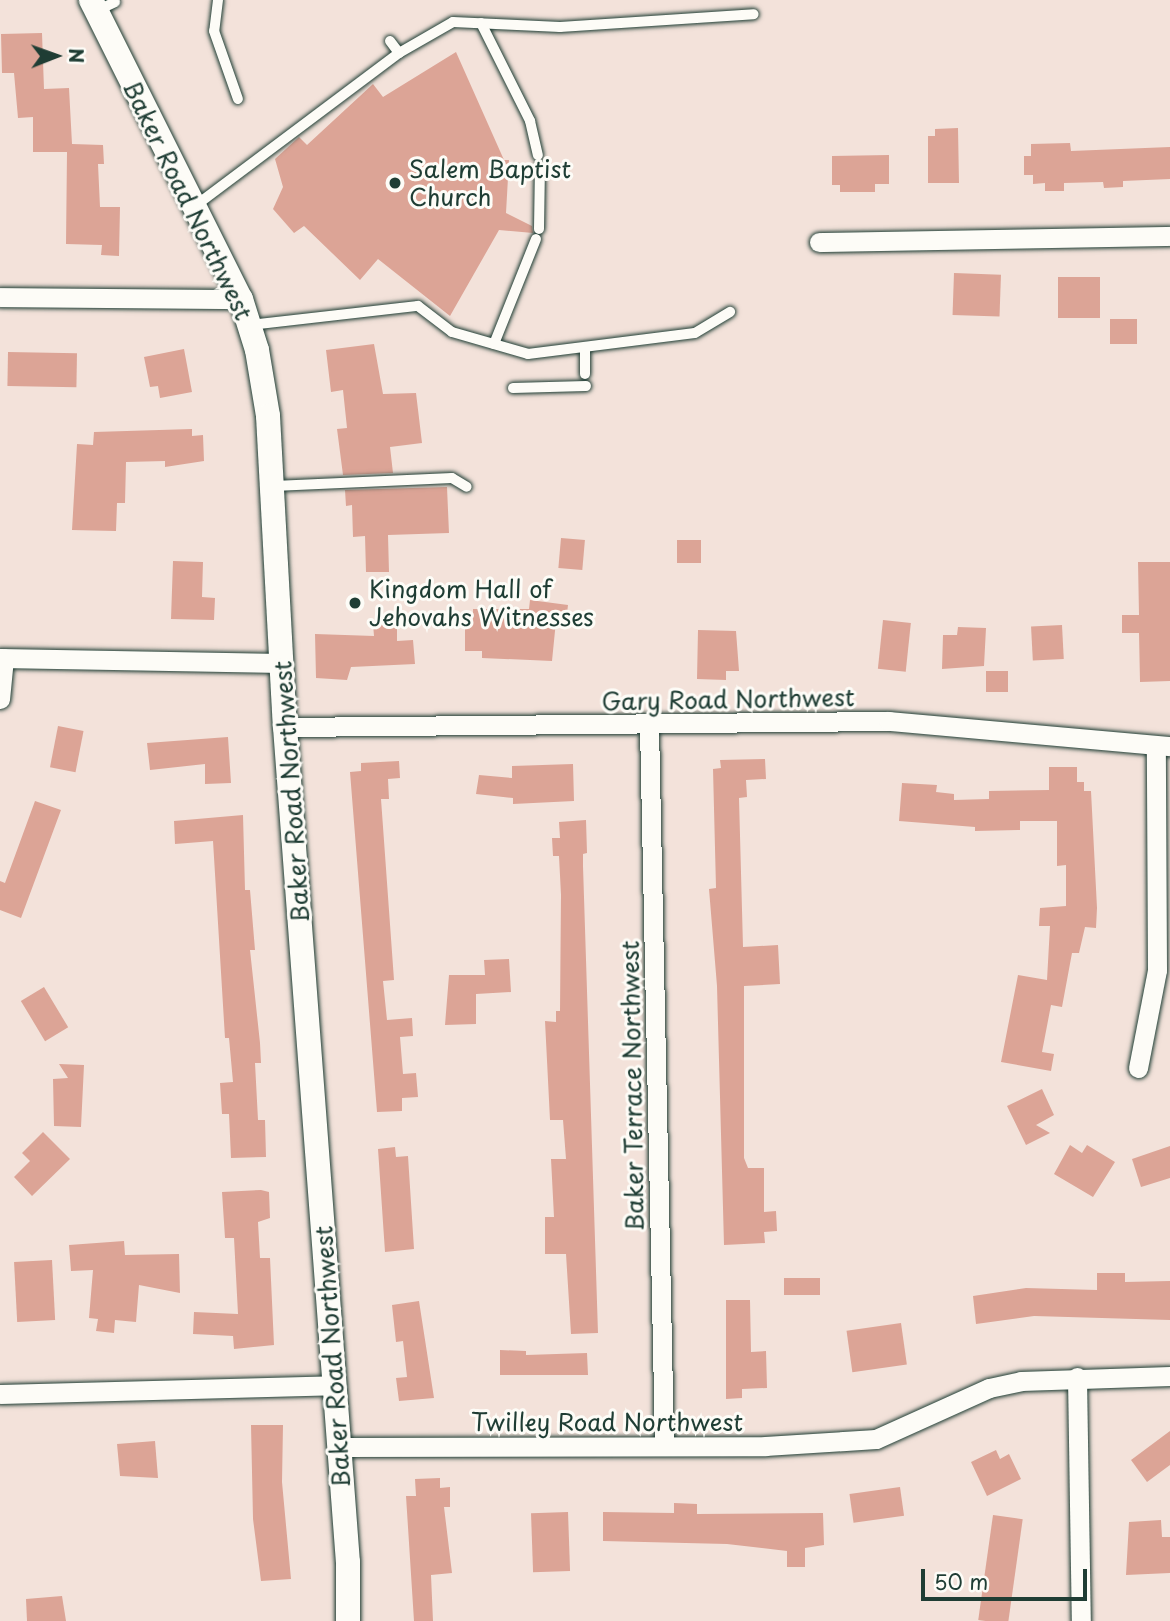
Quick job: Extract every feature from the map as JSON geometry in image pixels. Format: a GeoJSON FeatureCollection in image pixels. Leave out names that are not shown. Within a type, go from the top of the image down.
{"type":"FeatureCollection","features":[{"type":"Feature","properties":{"kind":"street","name":"Baker Road Northwest"},"geometry":{"type":"LineString","coordinates":[[100,4],[194,206],[241,299],[268,415],[285,727],[339,1447],[348,1621]]}},
{"type":"Feature","properties":{"kind":"street"},"geometry":{"type":"LineString","coordinates":[[819,242],[1170,236]]}},
{"type":"Feature","properties":{"kind":"street"},"geometry":{"type":"LineString","coordinates":[[0,297],[241,299]]}},
{"type":"Feature","properties":{"kind":"street"},"geometry":{"type":"LineString","coordinates":[[0,699],[2,658],[282,663]]}},
{"type":"Feature","properties":{"kind":"street","name":"Gary Road Northwest"},"geometry":{"type":"LineString","coordinates":[[285,727],[889,722],[1163,746]]}},
{"type":"Feature","properties":{"kind":"street","name":"Baker Terrace Northwest"},"geometry":{"type":"LineString","coordinates":[[649,726],[663,1445]]}},
{"type":"Feature","properties":{"kind":"street"},"geometry":{"type":"LineString","coordinates":[[1138,1068],[1157,970],[1163,746]]}},
{"type":"Feature","properties":{"kind":"street"},"geometry":{"type":"LineString","coordinates":[[1081,1621],[1077,1377],[1170,1377]]}},
{"type":"Feature","properties":{"kind":"street","name":"Twilley Road Northwest"},"geometry":{"type":"LineString","coordinates":[[339,1447],[765,1446],[876,1439],[989,1388],[1077,1377]]}},
{"type":"Feature","properties":{"kind":"street"},"geometry":{"type":"LineString","coordinates":[[0,1394],[334,1385]]}},
{"type":"Feature","properties":{"kind":"lane"},"geometry":{"type":"LineString","coordinates":[[218,0],[215,31],[238,99]]}},
{"type":"Feature","properties":{"kind":"lane"},"geometry":{"type":"LineString","coordinates":[[194,206],[399,53],[453,22],[508,28],[560,27],[754,14]]}},
{"type":"Feature","properties":{"kind":"lane"},"geometry":{"type":"LineString","coordinates":[[481,23],[530,121],[538,155]]}},
{"type":"Feature","properties":{"kind":"lane"},"geometry":{"type":"LineString","coordinates":[[390,40],[399,53]]}},
{"type":"Feature","properties":{"kind":"lane"},"geometry":{"type":"LineString","coordinates":[[494,344],[537,234],[540,167]]}},
{"type":"Feature","properties":{"kind":"lane"},"geometry":{"type":"LineString","coordinates":[[249,325],[418,306],[452,332],[528,354],[695,333],[730,312]]}},
{"type":"Feature","properties":{"kind":"lane"},"geometry":{"type":"LineString","coordinates":[[584,349],[585,374]]}},
{"type":"Feature","properties":{"kind":"lane"},"geometry":{"type":"LineString","coordinates":[[513,387],[586,386]]}},
{"type":"Feature","properties":{"kind":"lane"},"geometry":{"type":"LineString","coordinates":[[272,486],[452,478],[467,487]]}},
{"type":"Feature","properties":{"kind":"building"},"geometry":{"type":"Polygon","coordinates":[[[42,33],[44,89],[69,88],[72,144],[103,145],[104,164],[98,164],[100,207],[120,207],[119,256],[101,255],[102,245],[66,244],[67,152],[33,152],[33,117],[18,118],[14,73],[2,73],[1,34],[42,33]]]}},
{"type":"Feature","properties":{"kind":"building","name":"Salem Baptist Church"},"geometry":{"type":"Polygon","coordinates":[[[456,52],[504,160],[509,160],[506,213],[532,226],[533,233],[499,230],[450,316],[378,259],[360,280],[304,226],[294,233],[273,209],[283,187],[275,159],[299,137],[307,145],[373,84],[383,97],[456,52]]]}},
{"type":"Feature","properties":{"kind":"building"},"geometry":{"type":"Polygon","coordinates":[[[958,128],[959,183],[928,183],[928,136],[935,136],[935,129],[958,128]]]}},
{"type":"Feature","properties":{"kind":"building"},"geometry":{"type":"Polygon","coordinates":[[[1070,143],[1071,151],[1170,147],[1170,179],[1123,181],[1123,187],[1104,188],[1103,182],[1064,183],[1064,191],[1045,191],[1045,183],[1033,184],[1033,175],[1024,175],[1024,156],[1031,156],[1031,144],[1070,143]]]}},
{"type":"Feature","properties":{"kind":"building"},"geometry":{"type":"Polygon","coordinates":[[[889,155],[889,184],[875,184],[875,192],[840,192],[840,185],[832,185],[832,156],[889,155]]]}},
{"type":"Feature","properties":{"kind":"building"},"geometry":{"type":"Polygon","coordinates":[[[954,273],[1001,275],[1000,317],[953,315],[954,273]]]}},
{"type":"Feature","properties":{"kind":"building"},"geometry":{"type":"Polygon","coordinates":[[[1058,277],[1100,277],[1100,318],[1058,318],[1058,277]]]}},
{"type":"Feature","properties":{"kind":"building"},"geometry":{"type":"Polygon","coordinates":[[[1110,319],[1137,319],[1137,344],[1110,344],[1110,319]]]}},
{"type":"Feature","properties":{"kind":"building"},"geometry":{"type":"Polygon","coordinates":[[[374,344],[383,394],[416,393],[422,443],[390,447],[393,473],[343,475],[337,429],[347,428],[343,390],[331,392],[326,350],[374,344]]]}},
{"type":"Feature","properties":{"kind":"building"},"geometry":{"type":"Polygon","coordinates":[[[184,349],[192,392],[160,398],[158,386],[150,387],[144,357],[184,349]]]}},
{"type":"Feature","properties":{"kind":"building"},"geometry":{"type":"Polygon","coordinates":[[[8,352],[77,353],[76,387],[7,386],[8,352]]]}},
{"type":"Feature","properties":{"kind":"building"},"geometry":{"type":"Polygon","coordinates":[[[192,429],[192,436],[203,435],[204,461],[165,467],[165,461],[126,462],[125,503],[117,503],[116,531],[72,530],[77,444],[93,445],[94,432],[192,429]]]}},
{"type":"Feature","properties":{"kind":"building"},"geometry":{"type":"Polygon","coordinates":[[[447,487],[449,533],[388,535],[389,572],[366,572],[365,536],[353,537],[352,505],[346,506],[345,490],[447,487]]]}},
{"type":"Feature","properties":{"kind":"building"},"geometry":{"type":"Polygon","coordinates":[[[561,538],[585,540],[582,570],[558,568],[561,538]]]}},
{"type":"Feature","properties":{"kind":"building"},"geometry":{"type":"Polygon","coordinates":[[[677,540],[701,540],[701,563],[677,563],[677,540]]]}},
{"type":"Feature","properties":{"kind":"building"},"geometry":{"type":"Polygon","coordinates":[[[173,561],[203,562],[202,597],[215,598],[214,620],[171,619],[173,561]]]}},
{"type":"Feature","properties":{"kind":"building"},"geometry":{"type":"Polygon","coordinates":[[[1138,562],[1170,562],[1170,681],[1140,682],[1139,633],[1122,633],[1122,615],[1139,615],[1138,562]]]}},
{"type":"Feature","properties":{"kind":"building"},"geometry":{"type":"Polygon","coordinates":[[[530,600],[568,605],[566,622],[556,621],[552,661],[482,658],[482,651],[465,651],[465,624],[473,624],[473,609],[529,609],[530,600]]]}},
{"type":"Feature","properties":{"kind":"building"},"geometry":{"type":"Polygon","coordinates":[[[883,620],[911,623],[906,672],[878,669],[883,620]]]}},
{"type":"Feature","properties":{"kind":"building"},"geometry":{"type":"Polygon","coordinates":[[[397,622],[397,641],[413,640],[415,664],[351,667],[347,680],[316,678],[315,634],[374,636],[373,624],[397,622]]]}},
{"type":"Feature","properties":{"kind":"building"},"geometry":{"type":"Polygon","coordinates":[[[1062,625],[1064,659],[1033,661],[1031,627],[1062,625]]]}},
{"type":"Feature","properties":{"kind":"building"},"geometry":{"type":"Polygon","coordinates":[[[958,627],[986,628],[984,666],[942,669],[943,635],[957,635],[958,627]]]}},
{"type":"Feature","properties":{"kind":"building"},"geometry":{"type":"Polygon","coordinates":[[[698,630],[736,631],[739,671],[726,671],[726,680],[697,679],[698,630]]]}},
{"type":"Feature","properties":{"kind":"building"},"geometry":{"type":"Polygon","coordinates":[[[986,671],[1008,671],[1008,692],[986,692],[986,671]]]}},
{"type":"Feature","properties":{"kind":"building"},"geometry":{"type":"Polygon","coordinates":[[[58,726],[84,731],[76,772],[50,767],[58,726]]]}},
{"type":"Feature","properties":{"kind":"building"},"geometry":{"type":"Polygon","coordinates":[[[228,737],[231,783],[205,784],[205,764],[150,770],[147,743],[228,737]]]}},
{"type":"Feature","properties":{"kind":"building"},"geometry":{"type":"Polygon","coordinates":[[[765,759],[766,779],[746,780],[747,797],[739,798],[743,947],[778,945],[780,984],[744,986],[744,1158],[748,1168],[764,1168],[764,1212],[776,1211],[777,1231],[764,1232],[765,1243],[724,1245],[717,986],[709,889],[716,888],[713,769],[721,768],[720,760],[765,759]]]}},
{"type":"Feature","properties":{"kind":"building"},"geometry":{"type":"Polygon","coordinates":[[[399,761],[400,778],[388,779],[389,799],[381,799],[394,980],[383,981],[387,1020],[412,1018],[413,1036],[400,1037],[403,1074],[416,1073],[418,1097],[402,1098],[402,1111],[377,1112],[350,772],[361,771],[361,763],[399,761]]]}},
{"type":"Feature","properties":{"kind":"building"},"geometry":{"type":"Polygon","coordinates":[[[573,764],[574,801],[513,804],[513,798],[476,794],[479,775],[512,778],[512,766],[573,764]]]}},
{"type":"Feature","properties":{"kind":"building"},"geometry":{"type":"Polygon","coordinates":[[[1049,767],[1077,767],[1077,782],[1084,782],[1084,791],[1091,791],[1097,908],[1096,928],[1085,927],[1079,953],[1072,953],[1062,1007],[1051,1005],[1042,1052],[1054,1054],[1051,1071],[1001,1062],[1018,975],[1047,980],[1050,926],[1039,926],[1040,908],[1066,906],[1066,865],[1057,866],[1057,821],[1020,821],[1020,830],[975,831],[975,827],[899,821],[902,783],[937,785],[936,792],[954,794],[954,800],[989,799],[989,791],[1049,790],[1049,767]]]}},
{"type":"Feature","properties":{"kind":"building"},"geometry":{"type":"Polygon","coordinates":[[[35,801],[61,810],[21,918],[0,910],[0,881],[5,883],[35,801]]]}},
{"type":"Feature","properties":{"kind":"building"},"geometry":{"type":"Polygon","coordinates":[[[243,815],[245,890],[250,890],[255,950],[250,950],[261,1063],[255,1063],[258,1120],[265,1120],[266,1157],[231,1158],[229,1114],[222,1114],[220,1083],[233,1082],[229,1038],[225,1038],[213,841],[175,844],[174,821],[243,815]]]}},
{"type":"Feature","properties":{"kind":"building"},"geometry":{"type":"Polygon","coordinates":[[[586,820],[587,853],[583,854],[583,866],[598,1333],[571,1334],[566,1254],[545,1254],[545,1217],[554,1217],[551,1159],[566,1159],[563,1120],[550,1120],[545,1021],[556,1022],[556,1011],[560,1011],[561,895],[559,856],[553,856],[552,838],[560,838],[559,822],[586,820]]]}},
{"type":"Feature","properties":{"kind":"building"},"geometry":{"type":"Polygon","coordinates":[[[509,959],[511,992],[476,994],[476,1024],[445,1025],[449,975],[485,975],[484,960],[509,959]]]}},
{"type":"Feature","properties":{"kind":"building"},"geometry":{"type":"Polygon","coordinates":[[[44,987],[68,1027],[45,1041],[21,1001],[44,987]]]}},
{"type":"Feature","properties":{"kind":"building"},"geometry":{"type":"Polygon","coordinates":[[[59,1064],[84,1065],[81,1127],[54,1126],[53,1079],[68,1078],[59,1064]]]}},
{"type":"Feature","properties":{"kind":"building"},"geometry":{"type":"Polygon","coordinates":[[[1042,1089],[1054,1115],[1036,1125],[1050,1133],[1026,1145],[1007,1106],[1042,1089]]]}},
{"type":"Feature","properties":{"kind":"building"},"geometry":{"type":"Polygon","coordinates":[[[43,1132],[70,1159],[32,1196],[14,1177],[30,1161],[22,1153],[43,1132]]]}},
{"type":"Feature","properties":{"kind":"building"},"geometry":{"type":"Polygon","coordinates":[[[1070,1145],[1082,1153],[1087,1145],[1115,1162],[1093,1197],[1054,1174],[1070,1145]]]}},
{"type":"Feature","properties":{"kind":"building"},"geometry":{"type":"Polygon","coordinates":[[[1170,1146],[1170,1178],[1141,1187],[1132,1159],[1170,1146]]]}},
{"type":"Feature","properties":{"kind":"building"},"geometry":{"type":"Polygon","coordinates":[[[395,1147],[396,1157],[408,1156],[414,1249],[385,1252],[378,1149],[395,1147]]]}},
{"type":"Feature","properties":{"kind":"building"},"geometry":{"type":"Polygon","coordinates":[[[222,1192],[269,1192],[270,1218],[258,1222],[260,1258],[270,1258],[274,1345],[234,1349],[233,1336],[193,1334],[194,1312],[238,1314],[234,1238],[225,1238],[222,1192]]]}},
{"type":"Feature","properties":{"kind":"building"},"geometry":{"type":"Polygon","coordinates":[[[124,1241],[125,1255],[179,1254],[180,1293],[139,1285],[136,1322],[115,1320],[114,1333],[96,1331],[98,1319],[89,1318],[93,1270],[71,1271],[69,1245],[124,1241]]]}},
{"type":"Feature","properties":{"kind":"building"},"geometry":{"type":"Polygon","coordinates":[[[52,1260],[55,1320],[17,1322],[14,1262],[52,1260]]]}},
{"type":"Feature","properties":{"kind":"building"},"geometry":{"type":"Polygon","coordinates":[[[1097,1273],[1125,1273],[1125,1282],[1170,1281],[1170,1320],[1034,1316],[976,1324],[973,1296],[1026,1288],[1097,1290],[1097,1273]]]}},
{"type":"Feature","properties":{"kind":"building"},"geometry":{"type":"Polygon","coordinates":[[[784,1278],[820,1278],[820,1295],[784,1295],[784,1278]]]}},
{"type":"Feature","properties":{"kind":"building"},"geometry":{"type":"Polygon","coordinates":[[[726,1300],[750,1300],[751,1352],[766,1351],[767,1388],[742,1389],[742,1398],[726,1399],[726,1300]]]}},
{"type":"Feature","properties":{"kind":"building"},"geometry":{"type":"Polygon","coordinates":[[[419,1301],[434,1398],[399,1401],[396,1378],[407,1377],[403,1341],[396,1342],[392,1305],[419,1301]]]}},
{"type":"Feature","properties":{"kind":"building"},"geometry":{"type":"Polygon","coordinates":[[[901,1323],[907,1365],[852,1372],[847,1331],[901,1323]]]}},
{"type":"Feature","properties":{"kind":"building"},"geometry":{"type":"Polygon","coordinates":[[[500,1350],[526,1351],[526,1355],[587,1353],[588,1375],[500,1375],[500,1350]]]}},
{"type":"Feature","properties":{"kind":"building"},"geometry":{"type":"Polygon","coordinates":[[[251,1425],[283,1425],[282,1482],[291,1579],[261,1581],[253,1519],[251,1425]]]}},
{"type":"Feature","properties":{"kind":"building"},"geometry":{"type":"Polygon","coordinates":[[[1170,1431],[1170,1465],[1147,1482],[1131,1460],[1170,1431]]]}},
{"type":"Feature","properties":{"kind":"building"},"geometry":{"type":"Polygon","coordinates":[[[155,1441],[158,1478],[120,1476],[117,1444],[155,1441]]]}},
{"type":"Feature","properties":{"kind":"building"},"geometry":{"type":"Polygon","coordinates":[[[996,1450],[1000,1459],[1009,1454],[1021,1479],[987,1496],[971,1462],[996,1450]]]}},
{"type":"Feature","properties":{"kind":"building"},"geometry":{"type":"Polygon","coordinates":[[[440,1478],[440,1488],[450,1487],[450,1507],[444,1507],[452,1573],[431,1575],[433,1621],[414,1621],[406,1496],[416,1496],[415,1479],[440,1478]]]}},
{"type":"Feature","properties":{"kind":"building"},"geometry":{"type":"Polygon","coordinates":[[[900,1487],[904,1516],[854,1523],[849,1494],[900,1487]]]}},
{"type":"Feature","properties":{"kind":"building"},"geometry":{"type":"Polygon","coordinates":[[[674,1503],[697,1504],[697,1514],[823,1513],[824,1545],[805,1548],[805,1567],[787,1567],[787,1551],[727,1544],[603,1541],[603,1512],[674,1513],[674,1503]]]}},
{"type":"Feature","properties":{"kind":"building"},"geometry":{"type":"Polygon","coordinates":[[[568,1512],[570,1571],[533,1572],[531,1513],[568,1512]]]}},
{"type":"Feature","properties":{"kind":"building"},"geometry":{"type":"Polygon","coordinates":[[[993,1515],[1023,1519],[1008,1621],[978,1620],[993,1515]]]}},
{"type":"Feature","properties":{"kind":"building"},"geometry":{"type":"Polygon","coordinates":[[[1161,1520],[1162,1537],[1170,1537],[1170,1573],[1126,1575],[1129,1522],[1161,1520]]]}},
{"type":"Feature","properties":{"kind":"building"},"geometry":{"type":"Polygon","coordinates":[[[62,1596],[66,1621],[27,1621],[26,1599],[62,1596]]]}},
{"type":"Feature","properties":{"kind":"place","name":"Salem Baptist Church"},"geometry":{"type":"Point","coordinates":[395,183]}},
{"type":"Feature","properties":{"kind":"place","name":"Kingdom Hall of Jehovahs Witnesses"},"geometry":{"type":"Point","coordinates":[355,603]}}]}
